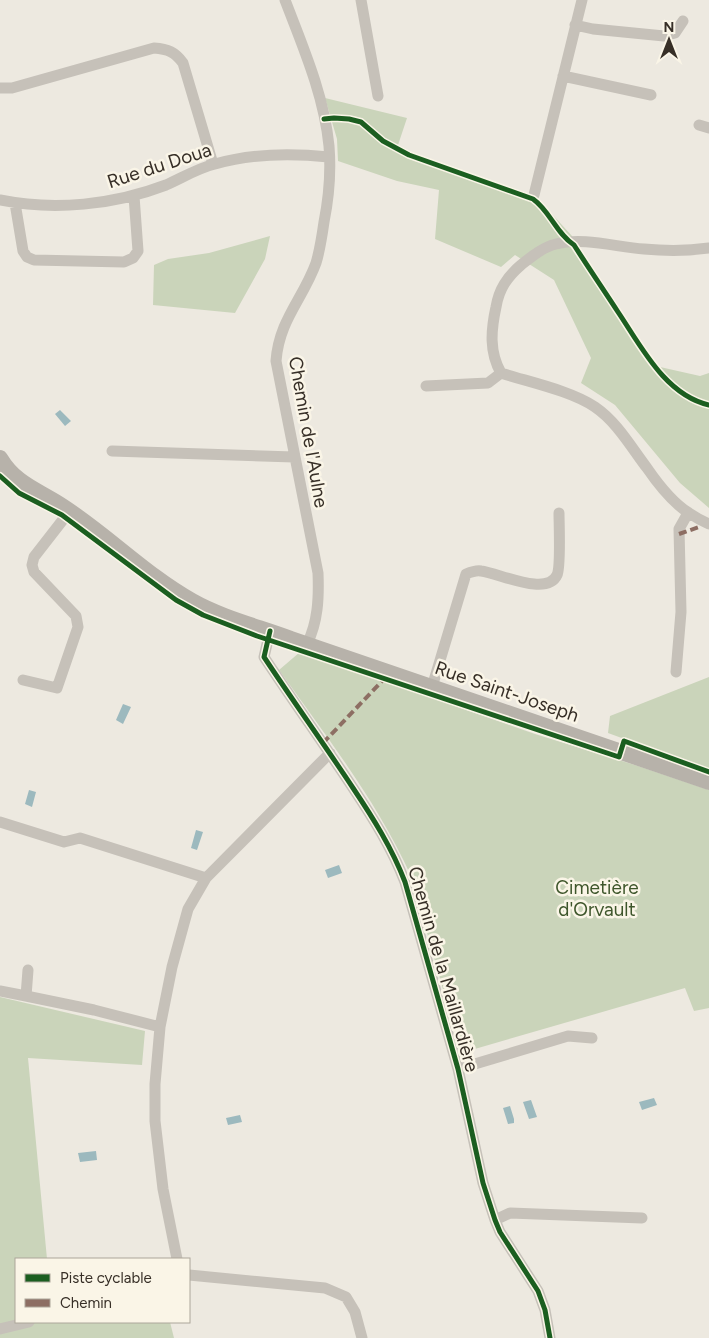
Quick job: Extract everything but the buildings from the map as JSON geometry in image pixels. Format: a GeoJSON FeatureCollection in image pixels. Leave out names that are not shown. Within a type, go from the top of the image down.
{"type":"FeatureCollection","features":[{"type":"Feature","properties":{"kind":"main road","name":"Rue Saint-Joseph"},"geometry":{"type":"LineString","coordinates":[[0,460],[9,472],[21,482],[69,512],[153,575],[192,601],[270,631],[709,782]]}},
{"type":"Feature","properties":{"kind":"street","name":"Chemin de l'Aulne"},"geometry":{"type":"LineString","coordinates":[[285,0],[307,56],[321,104],[328,137],[329,157],[327,204],[318,254],[312,273],[282,328],[277,345],[276,361],[318,573],[319,596],[315,620],[299,641]]}},
{"type":"Feature","properties":{"kind":"street"},"geometry":{"type":"LineString","coordinates":[[361,0],[378,96]]}},
{"type":"Feature","properties":{"kind":"street"},"geometry":{"type":"LineString","coordinates":[[534,194],[582,0]]}},
{"type":"Feature","properties":{"kind":"street"},"geometry":{"type":"LineString","coordinates":[[575,25],[593,29],[664,36],[675,33],[683,21]]}},
{"type":"Feature","properties":{"kind":"street"},"geometry":{"type":"LineString","coordinates":[[0,88],[12,88],[154,48],[166,49],[177,54],[184,63],[214,164]]}},
{"type":"Feature","properties":{"kind":"street"},"geometry":{"type":"LineString","coordinates":[[563,76],[651,95]]}},
{"type":"Feature","properties":{"kind":"street","name":"Rue du Doua"},"geometry":{"type":"LineString","coordinates":[[0,200],[48,205],[104,202],[134,196],[166,185],[214,164],[253,156],[281,154],[329,157]]}},
{"type":"Feature","properties":{"kind":"street"},"geometry":{"type":"LineString","coordinates":[[15,203],[24,251],[27,257],[34,260],[124,262],[133,258],[138,250],[134,196]]}},
{"type":"Feature","properties":{"kind":"street"},"geometry":{"type":"LineString","coordinates":[[709,248],[645,250],[570,242],[555,244],[540,250],[509,275],[498,295],[493,318],[491,343],[495,362],[502,373],[580,398],[596,407],[623,435],[668,494],[688,513],[709,524]]}},
{"type":"Feature","properties":{"kind":"street"},"geometry":{"type":"LineString","coordinates":[[426,386],[488,383],[502,373]]}},
{"type":"Feature","properties":{"kind":"street"},"geometry":{"type":"LineString","coordinates":[[112,451],[294,457]]}},
{"type":"Feature","properties":{"kind":"street"},"geometry":{"type":"LineString","coordinates":[[23,680],[57,688],[78,627],[76,616],[34,572],[32,565],[34,557],[69,512]]}},
{"type":"Feature","properties":{"kind":"street"},"geometry":{"type":"LineString","coordinates":[[432,687],[466,574],[480,571],[527,583],[545,585],[552,583],[558,574],[559,513]]}},
{"type":"Feature","properties":{"kind":"street"},"geometry":{"type":"LineString","coordinates":[[676,672],[681,612],[679,529],[688,513]]}},
{"type":"Feature","properties":{"kind":"street","name":"Chemin de la Maillardière"},"geometry":{"type":"LineString","coordinates":[[270,631],[264,657],[378,825],[396,857],[405,882],[458,1069],[483,1183],[500,1232],[538,1291],[545,1310],[550,1338]]}},
{"type":"Feature","properties":{"kind":"street"},"geometry":{"type":"LineString","coordinates":[[177,1258],[163,1189],[155,1121],[155,1084],[160,1027],[172,966],[188,909],[206,878],[330,753]]}},
{"type":"Feature","properties":{"kind":"street"},"geometry":{"type":"LineString","coordinates":[[0,822],[64,842],[80,838],[206,878]]}},
{"type":"Feature","properties":{"kind":"street"},"geometry":{"type":"LineString","coordinates":[[26,996],[28,970]]}},
{"type":"Feature","properties":{"kind":"street"},"geometry":{"type":"LineString","coordinates":[[0,991],[94,1010],[160,1027]]}},
{"type":"Feature","properties":{"kind":"street"},"geometry":{"type":"LineString","coordinates":[[458,1069],[568,1036],[592,1038]]}},
{"type":"Feature","properties":{"kind":"street"},"geometry":{"type":"LineString","coordinates":[[495,1220],[510,1213],[642,1218]]}},
{"type":"Feature","properties":{"kind":"street"},"geometry":{"type":"LineString","coordinates":[[190,1275],[325,1288],[346,1297],[354,1312],[362,1338]]}},
{"type":"Feature","properties":{"kind":"street"},"geometry":{"type":"LineString","coordinates":[[0,1329],[25,1323]]}},
{"type":"Feature","properties":{"kind":"green space"},"geometry":{"type":"Polygon","coordinates":[[[325,98],[407,118],[398,145],[416,155],[522,193],[541,202],[572,236],[582,262],[653,368],[661,370],[660,367],[700,376],[709,373],[709,508],[680,483],[615,405],[581,383],[591,358],[554,280],[515,255],[501,267],[435,239],[439,190],[397,181],[338,161],[337,139],[325,98]]]}},
{"type":"Feature","properties":{"kind":"green space"},"geometry":{"type":"Polygon","coordinates":[[[270,236],[265,259],[235,313],[153,305],[154,265],[168,259],[209,253],[270,236]]]}},
{"type":"Feature","properties":{"kind":"green space","name":"Cimetière d'Orvault"},"geometry":{"type":"Polygon","coordinates":[[[300,652],[535,734],[709,790],[709,1008],[694,1011],[685,988],[461,1053],[411,876],[383,821],[367,795],[279,670],[300,652]]]}},
{"type":"Feature","properties":{"kind":"green space"},"geometry":{"type":"Polygon","coordinates":[[[709,677],[709,770],[608,733],[610,716],[709,677]]]}},
{"type":"Feature","properties":{"kind":"green space"},"geometry":{"type":"Polygon","coordinates":[[[0,997],[145,1031],[142,1065],[28,1058],[47,1258],[15,1258],[15,1323],[170,1323],[174,1338],[0,1338],[0,997]]]}},
{"type":"Feature","properties":{"kind":"water"},"geometry":{"type":"Polygon","coordinates":[[[60,410],[71,421],[65,426],[55,414],[60,410]]]}},
{"type":"Feature","properties":{"kind":"water"},"geometry":{"type":"Polygon","coordinates":[[[123,704],[131,707],[123,724],[116,720],[123,704]]]}},
{"type":"Feature","properties":{"kind":"water"},"geometry":{"type":"Polygon","coordinates":[[[29,790],[36,792],[32,807],[25,804],[29,790]]]}},
{"type":"Feature","properties":{"kind":"water"},"geometry":{"type":"Polygon","coordinates":[[[196,830],[203,832],[197,850],[191,848],[196,830]]]}},
{"type":"Feature","properties":{"kind":"water"},"geometry":{"type":"Polygon","coordinates":[[[339,865],[342,873],[328,878],[325,870],[339,865]]]}},
{"type":"Feature","properties":{"kind":"water"},"geometry":{"type":"Polygon","coordinates":[[[654,1098],[657,1105],[642,1110],[639,1102],[654,1098]]]}},
{"type":"Feature","properties":{"kind":"water"},"geometry":{"type":"Polygon","coordinates":[[[531,1100],[537,1117],[529,1119],[523,1102],[531,1100]]]}},
{"type":"Feature","properties":{"kind":"water"},"geometry":{"type":"Polygon","coordinates":[[[510,1106],[514,1123],[508,1124],[503,1108],[510,1106]]]}},
{"type":"Feature","properties":{"kind":"water"},"geometry":{"type":"Polygon","coordinates":[[[240,1115],[242,1122],[228,1125],[226,1118],[240,1115]]]}},
{"type":"Feature","properties":{"kind":"water"},"geometry":{"type":"Polygon","coordinates":[[[96,1151],[97,1160],[80,1162],[78,1153],[96,1151]]]}},
{"type":"Feature","properties":{"kind":"marked path"},"geometry":{"type":"LineString","coordinates":[[679,534],[699,527]]}},
{"type":"Feature","properties":{"kind":"marked path"},"geometry":{"type":"LineString","coordinates":[[323,743],[384,679]]}},
{"type":"Feature","properties":{"kind":"cycle path"},"geometry":{"type":"LineString","coordinates":[[324,119],[349,119],[361,122],[383,141],[409,155],[533,199],[562,234],[574,245],[656,368],[679,391],[693,400],[709,405]]}},
{"type":"Feature","properties":{"kind":"cycle path"},"geometry":{"type":"LineString","coordinates":[[0,476],[19,493],[62,515],[176,600],[203,615],[257,636],[619,757],[624,741],[709,772]]}},
{"type":"Feature","properties":{"kind":"cycle path"},"geometry":{"type":"LineString","coordinates":[[270,631],[264,657],[368,811],[400,869],[458,1069],[483,1183],[500,1232],[538,1291],[545,1310],[550,1338]]}}]}
